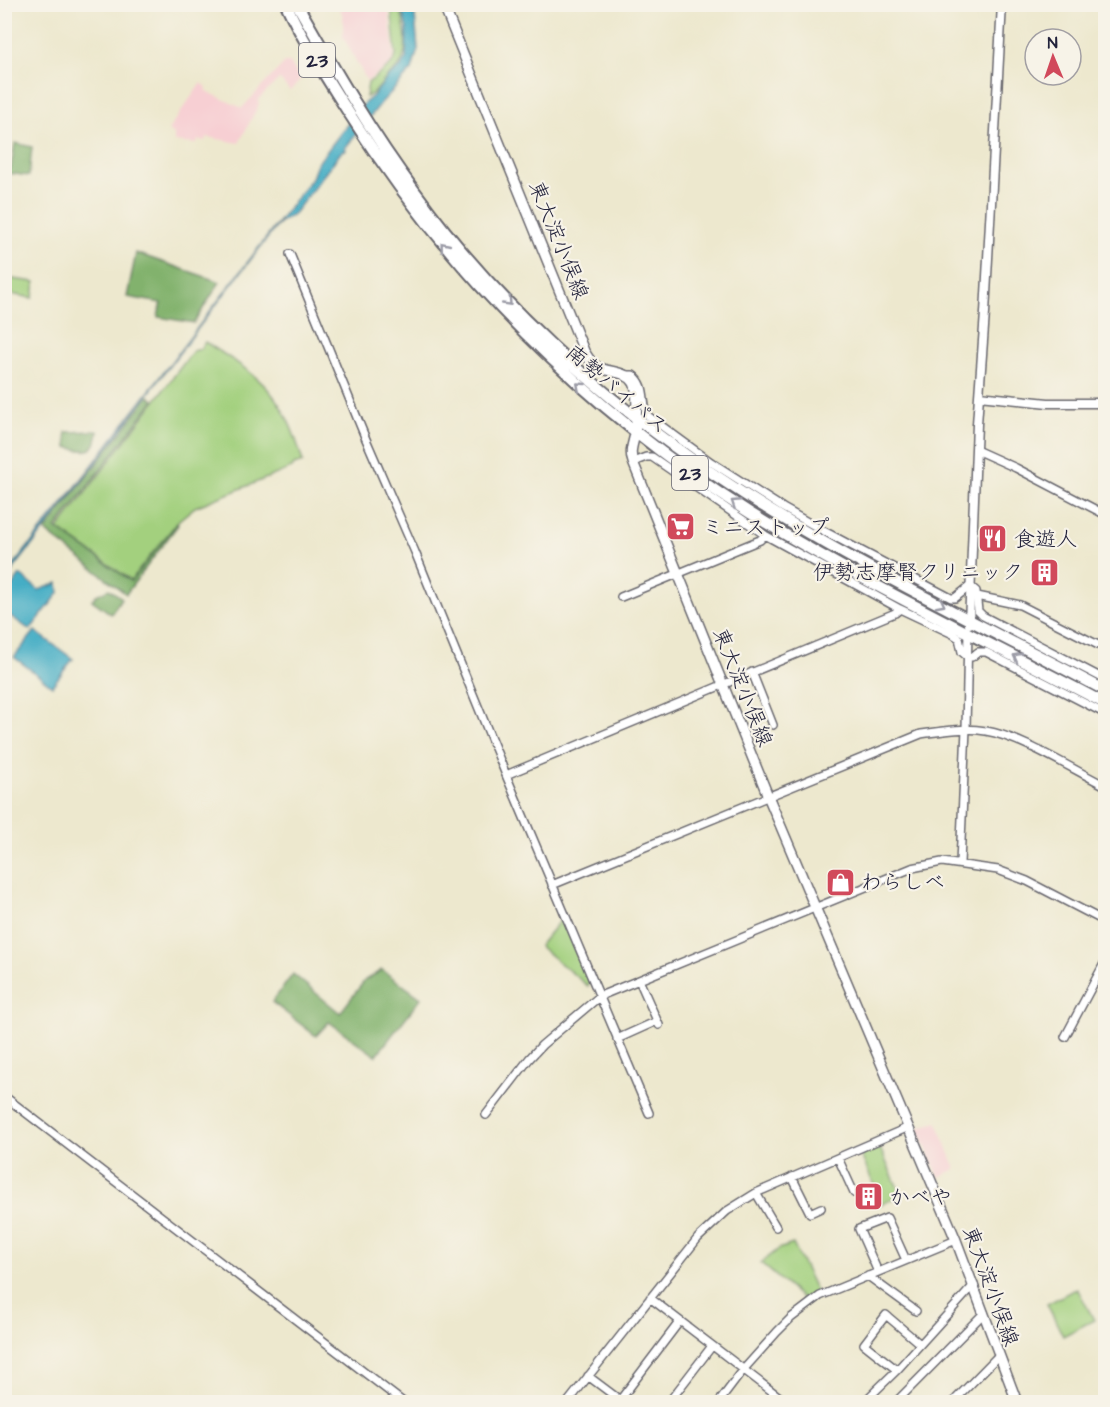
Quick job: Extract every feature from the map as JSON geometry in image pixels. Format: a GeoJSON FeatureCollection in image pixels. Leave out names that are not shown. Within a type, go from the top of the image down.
{"type":"FeatureCollection","features":[{"type":"Feature","properties":{"kind":"highway","name":"南勢バイパス"},"geometry":{"type":"LineString","coordinates":[[286,4],[432,231],[497,305],[564,372],[635,432],[752,514],[834,561],[1106,704]]}},
{"type":"Feature","properties":{"kind":"highway","name":"南勢バイパス"},"geometry":{"type":"LineString","coordinates":[[297,4],[353,110]]}},
{"type":"Feature","properties":{"kind":"highway","name":"南勢バイパス"},"geometry":{"type":"LineString","coordinates":[[365,128],[417,196],[491,284],[552,344],[636,417],[708,470],[824,541],[1106,691]]}},
{"type":"Feature","properties":{"kind":"main road","name":"東大淀小俣線"},"geometry":{"type":"LineString","coordinates":[[443,4],[584,351],[592,363],[626,375],[633,381],[636,388],[635,432],[631,452],[633,462],[768,796],[956,1240],[1017,1402]]}},
{"type":"Feature","properties":{"kind":"street"},"geometry":{"type":"LineString","coordinates":[[960,863],[976,450],[1002,4]]}},
{"type":"Feature","properties":{"kind":"street"},"geometry":{"type":"LineString","coordinates":[[290,254],[649,1113]]}},
{"type":"Feature","properties":{"kind":"street"},"geometry":{"type":"LineString","coordinates":[[626,375],[633,375],[641,383],[648,416],[711,462],[783,508],[951,598],[959,596],[970,586]]}},
{"type":"Feature","properties":{"kind":"street"},"geometry":{"type":"LineString","coordinates":[[979,396],[1048,403],[1106,403]]}},
{"type":"Feature","properties":{"kind":"street"},"geometry":{"type":"LineString","coordinates":[[976,450],[1106,515]]}},
{"type":"Feature","properties":{"kind":"street"},"geometry":{"type":"LineString","coordinates":[[633,462],[652,457],[765,535],[900,609],[953,634],[959,638],[962,652],[968,657]]}},
{"type":"Feature","properties":{"kind":"street"},"geometry":{"type":"LineString","coordinates":[[621,597],[760,540],[765,535]]}},
{"type":"Feature","properties":{"kind":"street"},"geometry":{"type":"LineString","coordinates":[[970,586],[976,591],[978,611],[983,616],[1106,680]]}},
{"type":"Feature","properties":{"kind":"street"},"geometry":{"type":"LineString","coordinates":[[977,596],[1020,605],[1106,649]]}},
{"type":"Feature","properties":{"kind":"street"},"geometry":{"type":"LineString","coordinates":[[506,775],[900,609]]}},
{"type":"Feature","properties":{"kind":"street"},"geometry":{"type":"LineString","coordinates":[[968,657],[978,652],[986,652],[1106,714]]}},
{"type":"Feature","properties":{"kind":"street"},"geometry":{"type":"LineString","coordinates":[[752,672],[773,725]]}},
{"type":"Feature","properties":{"kind":"street"},"geometry":{"type":"LineString","coordinates":[[552,885],[921,734],[966,729],[986,731],[1012,739],[1106,786]]}},
{"type":"Feature","properties":{"kind":"street"},"geometry":{"type":"LineString","coordinates":[[486,1115],[542,1045],[600,996],[912,868],[942,862],[998,870],[1027,880],[1106,922]]}},
{"type":"Feature","properties":{"kind":"street"},"geometry":{"type":"LineString","coordinates":[[1065,1038],[1106,960]]}},
{"type":"Feature","properties":{"kind":"street"},"geometry":{"type":"LineString","coordinates":[[618,1039],[658,1023],[639,980]]}},
{"type":"Feature","properties":{"kind":"street"},"geometry":{"type":"LineString","coordinates":[[4,1096],[403,1402]]}},
{"type":"Feature","properties":{"kind":"street"},"geometry":{"type":"LineString","coordinates":[[572,1401],[588,1376],[650,1298],[709,1226],[727,1211],[756,1193],[909,1127]]}},
{"type":"Feature","properties":{"kind":"street"},"geometry":{"type":"LineString","coordinates":[[838,1158],[854,1193]]}},
{"type":"Feature","properties":{"kind":"street"},"geometry":{"type":"LineString","coordinates":[[792,1178],[810,1213],[821,1208]]}},
{"type":"Feature","properties":{"kind":"street"},"geometry":{"type":"LineString","coordinates":[[756,1193],[776,1227]]}},
{"type":"Feature","properties":{"kind":"street"},"geometry":{"type":"LineString","coordinates":[[878,1272],[860,1229],[887,1218],[906,1260]]}},
{"type":"Feature","properties":{"kind":"street"},"geometry":{"type":"LineString","coordinates":[[719,1402],[744,1369],[777,1332],[809,1304],[826,1293],[956,1240]]}},
{"type":"Feature","properties":{"kind":"street"},"geometry":{"type":"LineString","coordinates":[[868,1276],[916,1311]]}},
{"type":"Feature","properties":{"kind":"street"},"geometry":{"type":"LineString","coordinates":[[864,1402],[897,1370],[974,1285]]}},
{"type":"Feature","properties":{"kind":"street"},"geometry":{"type":"LineString","coordinates":[[650,1298],[786,1402]]}},
{"type":"Feature","properties":{"kind":"street"},"geometry":{"type":"LineString","coordinates":[[896,1402],[984,1313]]}},
{"type":"Feature","properties":{"kind":"street"},"geometry":{"type":"LineString","coordinates":[[897,1370],[864,1344],[886,1315],[920,1344]]}},
{"type":"Feature","properties":{"kind":"street"},"geometry":{"type":"LineString","coordinates":[[588,1376],[620,1400],[680,1321]]}},
{"type":"Feature","properties":{"kind":"street"},"geometry":{"type":"LineString","coordinates":[[669,1402],[712,1346]]}},
{"type":"Feature","properties":{"kind":"street"},"geometry":{"type":"LineString","coordinates":[[953,1402],[998,1356]]}},
{"type":"Feature","properties":{"kind":"shaded area"},"geometry":{"type":"Polygon","coordinates":[[[338,5],[388,5],[394,56],[390,65],[367,81],[343,37],[343,16],[338,5]]]}},
{"type":"Feature","properties":{"kind":"shaded area"},"geometry":{"type":"Polygon","coordinates":[[[285,62],[290,62],[300,80],[290,91],[279,79],[258,100],[259,104],[239,143],[207,137],[206,141],[198,140],[197,144],[174,142],[174,134],[168,130],[201,83],[207,87],[206,91],[242,108],[285,62]]]}},
{"type":"Feature","properties":{"kind":"shaded area"},"geometry":{"type":"Polygon","coordinates":[[[937,1122],[956,1169],[939,1177],[917,1128],[937,1122]]]}},
{"type":"Feature","properties":{"kind":"green space"},"geometry":{"type":"Polygon","coordinates":[[[391,5],[400,5],[406,43],[405,51],[400,65],[378,89],[366,97],[368,83],[391,65],[396,56],[391,5]]]}},
{"type":"Feature","properties":{"kind":"green space"},"geometry":{"type":"Polygon","coordinates":[[[15,143],[32,147],[29,176],[8,173],[5,202],[5,168],[11,168],[15,143]]]}},
{"type":"Feature","properties":{"kind":"green space"},"geometry":{"type":"Polygon","coordinates":[[[136,253],[220,282],[194,323],[158,317],[161,303],[127,297],[136,253]]]}},
{"type":"Feature","properties":{"kind":"green space"},"geometry":{"type":"Polygon","coordinates":[[[5,278],[35,282],[33,298],[5,293],[5,278]]]}},
{"type":"Feature","properties":{"kind":"green space"},"geometry":{"type":"Polygon","coordinates":[[[205,342],[257,378],[269,390],[288,419],[303,462],[195,507],[179,520],[131,580],[58,529],[193,351],[200,349],[205,342]]]}},
{"type":"Feature","properties":{"kind":"green space"},"geometry":{"type":"Polygon","coordinates":[[[149,396],[154,400],[56,528],[131,581],[177,523],[178,525],[126,594],[45,531],[149,396]]]}},
{"type":"Feature","properties":{"kind":"green space"},"geometry":{"type":"Polygon","coordinates":[[[98,431],[95,444],[89,450],[67,447],[66,432],[98,431]]]}},
{"type":"Feature","properties":{"kind":"green space"},"geometry":{"type":"Polygon","coordinates":[[[109,589],[122,598],[111,614],[92,600],[96,595],[109,589]]]}},
{"type":"Feature","properties":{"kind":"green space"},"geometry":{"type":"Polygon","coordinates":[[[562,918],[590,981],[588,986],[539,946],[562,918]]]}},
{"type":"Feature","properties":{"kind":"green space"},"geometry":{"type":"Polygon","coordinates":[[[382,970],[421,998],[376,1056],[329,1022],[316,1036],[272,1002],[293,974],[340,1013],[365,980],[382,970]]]}},
{"type":"Feature","properties":{"kind":"green space"},"geometry":{"type":"Polygon","coordinates":[[[879,1146],[901,1195],[882,1204],[860,1153],[879,1146]]]}},
{"type":"Feature","properties":{"kind":"green space"},"geometry":{"type":"Polygon","coordinates":[[[793,1244],[818,1295],[806,1302],[761,1263],[779,1249],[793,1244]]]}},
{"type":"Feature","properties":{"kind":"green space"},"geometry":{"type":"Polygon","coordinates":[[[1077,1288],[1094,1320],[1063,1336],[1047,1304],[1077,1288]]]}},
{"type":"Feature","properties":{"kind":"water"},"geometry":{"type":"Polygon","coordinates":[[[401,5],[414,5],[418,49],[412,70],[381,103],[293,215],[280,222],[5,580],[5,576],[312,178],[317,164],[362,105],[373,96],[388,77],[401,67],[406,58],[407,29],[401,5]]]}},
{"type":"Feature","properties":{"kind":"water"},"geometry":{"type":"Polygon","coordinates":[[[20,575],[39,590],[58,583],[59,593],[30,630],[5,612],[5,596],[20,575]]]}},
{"type":"Feature","properties":{"kind":"water"},"geometry":{"type":"Polygon","coordinates":[[[35,631],[73,659],[52,686],[14,657],[35,631]]]}},
{"type":"Feature","properties":{"kind":"place","name":"ミニストップ"},"geometry":{"type":"Point","coordinates":[681,527]}},
{"type":"Feature","properties":{"kind":"place","name":"食遊人"},"geometry":{"type":"Point","coordinates":[993,539]}},
{"type":"Feature","properties":{"kind":"place","name":"伊勢志摩腎クリニック"},"geometry":{"type":"Point","coordinates":[1044,572]}},
{"type":"Feature","properties":{"kind":"place","name":"わらしべ"},"geometry":{"type":"Point","coordinates":[840,882]}},
{"type":"Feature","properties":{"kind":"place","name":"かべや"},"geometry":{"type":"Point","coordinates":[868,1197]}}]}
